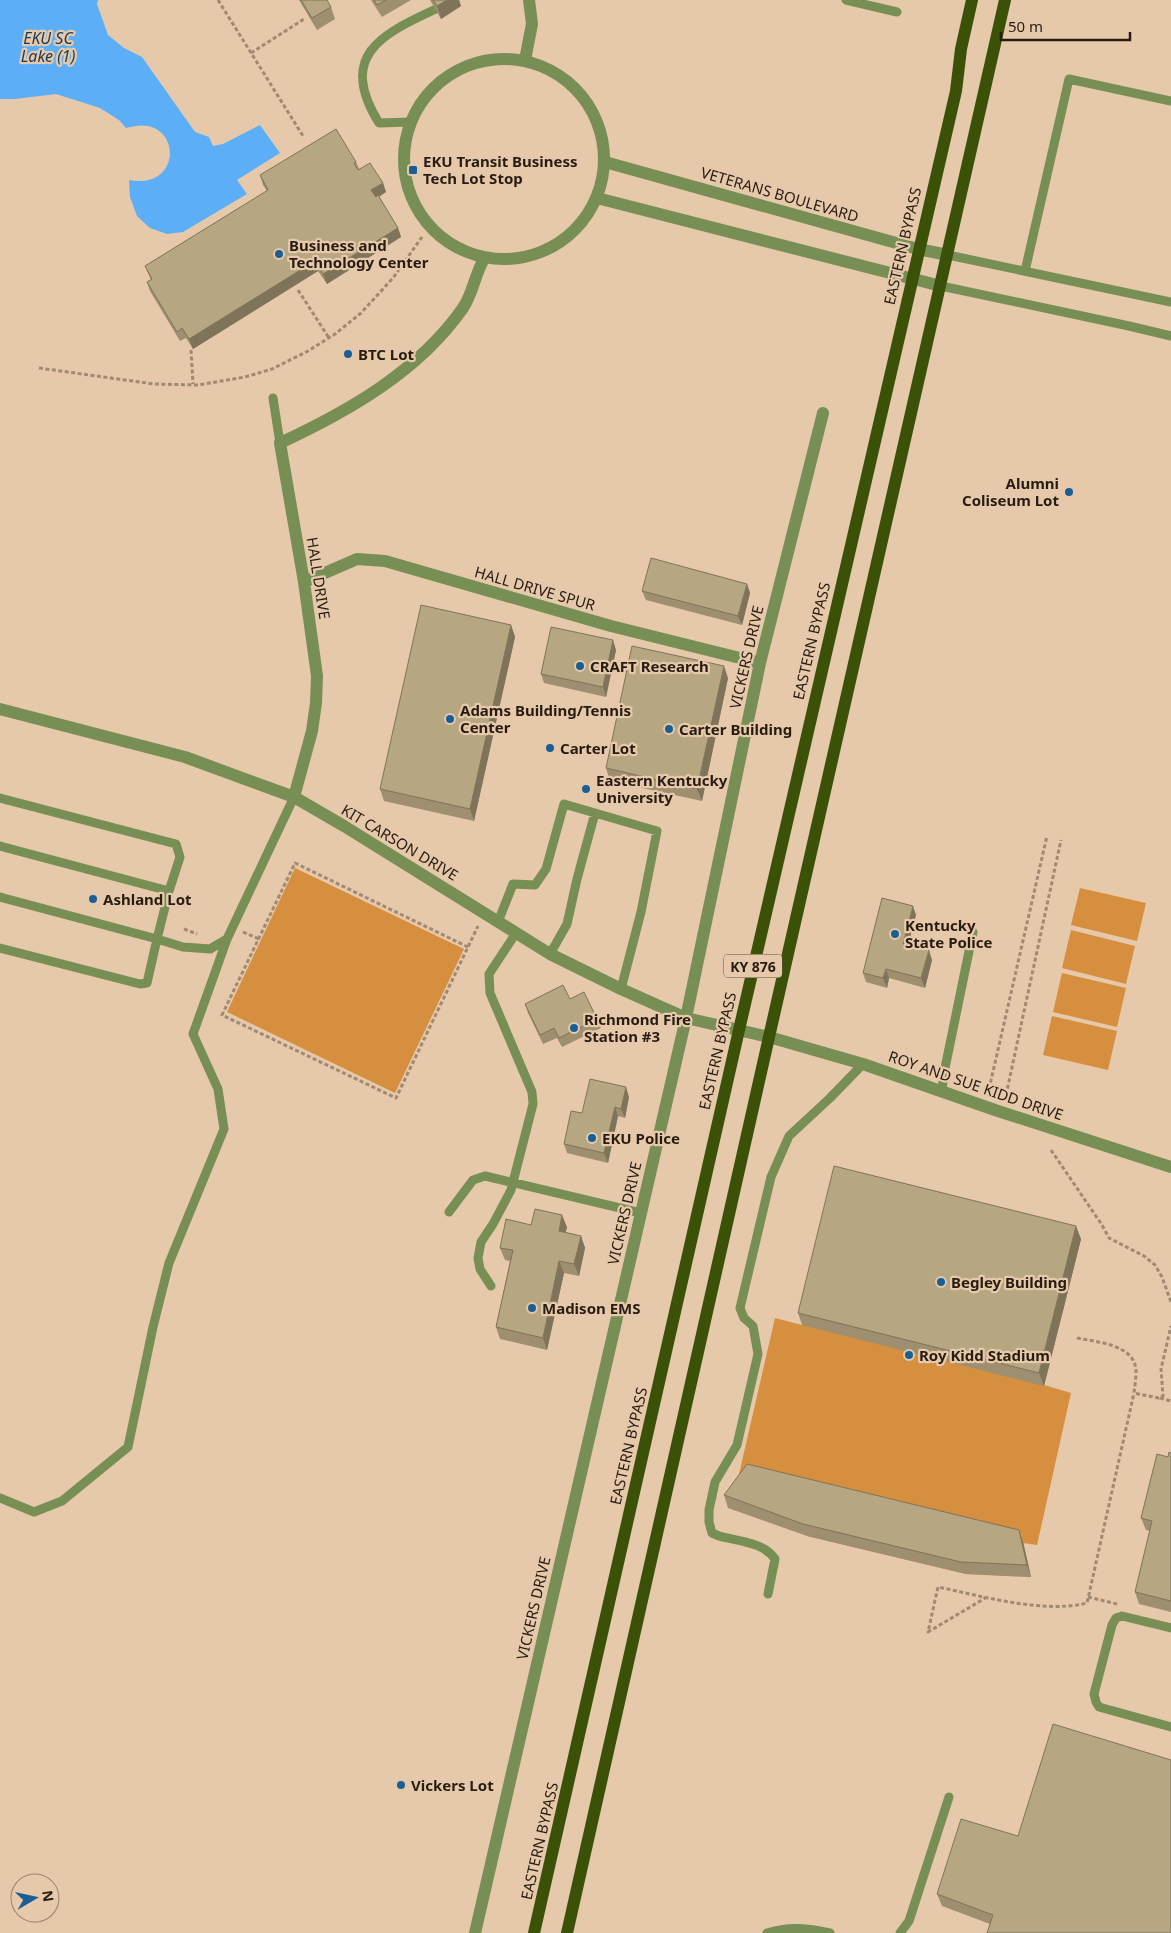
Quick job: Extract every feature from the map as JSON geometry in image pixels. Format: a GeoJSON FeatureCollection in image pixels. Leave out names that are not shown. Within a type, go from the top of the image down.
{"type":"FeatureCollection","features":[{"type":"Feature","properties":{"kind":"main road","name":"EASTERN BYPASS"},"geometry":{"type":"LineString","coordinates":[[534,1933],[739,1030],[956,90],[961,49],[972,0]]}},
{"type":"Feature","properties":{"kind":"main road","name":"KY 876"},"geometry":{"type":"LineString","coordinates":[[567,1933],[1005,0]]}},
{"type":"Feature","properties":{"kind":"street"},"geometry":{"type":"LineString","coordinates":[[525,60],[532,24],[529,0]]}},
{"type":"Feature","properties":{"kind":"street"},"geometry":{"type":"LineString","coordinates":[[494,59],[525,60],[551,70],[574,86],[591,108],[602,134],[605,162],[603,181],[597,198],[577,229],[548,250],[514,260],[484,258],[452,245],[430,227],[414,203],[405,176],[404,148],[411,122],[418,108],[438,84],[464,67],[494,59]]}},
{"type":"Feature","properties":{"kind":"street","name":"VETERANS BOULEVARD"},"geometry":{"type":"LineString","coordinates":[[605,162],[918,249],[948,255]]}},
{"type":"Feature","properties":{"kind":"street"},"geometry":{"type":"LineString","coordinates":[[597,198],[911,280],[941,286]]}},
{"type":"Feature","properties":{"kind":"street"},"geometry":{"type":"LineString","coordinates":[[280,443],[342,412],[398,374],[415,360],[434,342],[462,308],[484,258]]}},
{"type":"Feature","properties":{"kind":"street","name":"VICKERS DRIVE"},"geometry":{"type":"LineString","coordinates":[[475,1933],[686,1018],[760,663],[822,413]]}},
{"type":"Feature","properties":{"kind":"street","name":"HALL DRIVE"},"geometry":{"type":"LineString","coordinates":[[280,443],[304,582],[315,659],[317,690],[312,731],[294,797]]}},
{"type":"Feature","properties":{"kind":"street","name":"HALL DRIVE SPUR"},"geometry":{"type":"LineString","coordinates":[[304,582],[357,559],[385,561],[611,626],[760,663]]}},
{"type":"Feature","properties":{"kind":"street","name":"KIT CARSON DRIVE"},"geometry":{"type":"LineString","coordinates":[[0,709],[185,757],[294,797],[550,954],[686,1018],[769,1037]]}},
{"type":"Feature","properties":{"kind":"street","name":"ROY AND SUE KIDD DRIVE"},"geometry":{"type":"LineString","coordinates":[[769,1037],[863,1064],[995,1110],[1171,1167]]}},
{"type":"Feature","properties":{"kind":"lane"},"geometry":{"type":"LineString","coordinates":[[846,0],[898,12]]}},
{"type":"Feature","properties":{"kind":"lane"},"geometry":{"type":"LineString","coordinates":[[411,122],[379,123],[369,107],[363,91],[363,69],[370,50],[399,26],[436,9]]}},
{"type":"Feature","properties":{"kind":"lane"},"geometry":{"type":"LineString","coordinates":[[1025,272],[1069,79],[1171,101]]}},
{"type":"Feature","properties":{"kind":"lane"},"geometry":{"type":"LineString","coordinates":[[948,255],[1171,302]]}},
{"type":"Feature","properties":{"kind":"lane"},"geometry":{"type":"LineString","coordinates":[[941,286],[1171,336]]}},
{"type":"Feature","properties":{"kind":"lane"},"geometry":{"type":"LineString","coordinates":[[273,398],[280,443]]}},
{"type":"Feature","properties":{"kind":"lane","name":"HALL DRIVE"},"geometry":{"type":"LineString","coordinates":[[0,1498],[34,1512],[62,1501],[128,1447],[153,1327],[169,1263],[224,1129],[218,1090],[194,1034],[227,939],[294,797]]}},
{"type":"Feature","properties":{"kind":"lane"},"geometry":{"type":"LineString","coordinates":[[0,798],[176,844],[180,857],[169,891],[150,976],[147,982],[140,984],[0,948]]}},
{"type":"Feature","properties":{"kind":"lane"},"geometry":{"type":"LineString","coordinates":[[498,922],[513,884],[535,885],[546,869],[564,804],[657,830],[641,912],[621,989]]}},
{"type":"Feature","properties":{"kind":"lane"},"geometry":{"type":"LineString","coordinates":[[550,954],[568,924],[577,879],[596,813]]}},
{"type":"Feature","properties":{"kind":"lane"},"geometry":{"type":"LineString","coordinates":[[0,846],[169,891]]}},
{"type":"Feature","properties":{"kind":"lane"},"geometry":{"type":"LineString","coordinates":[[0,897],[183,947],[210,949],[227,939]]}},
{"type":"Feature","properties":{"kind":"lane"},"geometry":{"type":"LineString","coordinates":[[942,1090],[972,932]]}},
{"type":"Feature","properties":{"kind":"lane"},"geometry":{"type":"LineString","coordinates":[[491,1286],[480,1269],[478,1258],[480,1242],[493,1224],[511,1190],[532,1104],[532,1092],[490,993],[488,981],[489,974],[516,933]]}},
{"type":"Feature","properties":{"kind":"lane"},"geometry":{"type":"LineString","coordinates":[[768,1594],[775,1559],[771,1554],[763,1548],[712,1533],[709,1522],[709,1510],[715,1482],[737,1446],[758,1354],[754,1326],[744,1318],[740,1308],[771,1177],[788,1136],[830,1098],[863,1064]]}},
{"type":"Feature","properties":{"kind":"lane"},"geometry":{"type":"LineString","coordinates":[[449,1212],[473,1180],[479,1177],[513,1182],[641,1213]]}},
{"type":"Feature","properties":{"kind":"lane"},"geometry":{"type":"LineString","coordinates":[[1171,1628],[1122,1616],[1116,1618],[1112,1625],[1094,1694],[1099,1707],[1171,1727]]}},
{"type":"Feature","properties":{"kind":"lane"},"geometry":{"type":"LineString","coordinates":[[900,1933],[909,1921],[949,1797]]}},
{"type":"Feature","properties":{"kind":"lane"},"geometry":{"type":"LineString","coordinates":[[768,1933],[792,1928],[808,1928],[830,1933]]}},
{"type":"Feature","properties":{"kind":"path"},"geometry":{"type":"LineString","coordinates":[[218,0],[303,136]]}},
{"type":"Feature","properties":{"kind":"path"},"geometry":{"type":"LineString","coordinates":[[251,53],[304,19]]}},
{"type":"Feature","properties":{"kind":"path"},"geometry":{"type":"LineString","coordinates":[[39,368],[154,384],[193,384],[245,377],[272,369],[308,352],[361,312],[393,278],[422,237]]}},
{"type":"Feature","properties":{"kind":"path"},"geometry":{"type":"LineString","coordinates":[[298,290],[329,338]]}},
{"type":"Feature","properties":{"kind":"path"},"geometry":{"type":"LineString","coordinates":[[191,350],[193,384]]}},
{"type":"Feature","properties":{"kind":"path"},"geometry":{"type":"LineString","coordinates":[[989,1089],[1047,836]]}},
{"type":"Feature","properties":{"kind":"path"},"geometry":{"type":"LineString","coordinates":[[1006,1095],[1061,840]]}},
{"type":"Feature","properties":{"kind":"path"},"geometry":{"type":"LineString","coordinates":[[468,947],[295,863],[222,1015],[268,1034],[396,1098],[468,947],[479,923]]}},
{"type":"Feature","properties":{"kind":"path"},"geometry":{"type":"LineString","coordinates":[[1051,1150],[1109,1238],[1144,1256],[1155,1265],[1162,1276],[1171,1302]]}},
{"type":"Feature","properties":{"kind":"path"},"geometry":{"type":"LineString","coordinates":[[1160,1398],[1163,1396],[1161,1369],[1171,1326]]}},
{"type":"Feature","properties":{"kind":"path"},"geometry":{"type":"LineString","coordinates":[[987,1597],[928,1632],[938,1587],[987,1597],[1051,1606],[1075,1606],[1087,1603],[1134,1393],[1136,1370],[1134,1362],[1118,1348],[1077,1338]]}},
{"type":"Feature","properties":{"kind":"path"},"geometry":{"type":"LineString","coordinates":[[1134,1393],[1171,1401]]}},
{"type":"Feature","properties":{"kind":"shaded area"},"geometry":{"type":"Polygon","coordinates":[[[295,868],[464,949],[395,1093],[227,1012],[295,868]]]}},
{"type":"Feature","properties":{"kind":"shaded area"},"geometry":{"type":"Polygon","coordinates":[[[1080,888],[1146,903],[1137,941],[1071,925],[1080,888]]]}},
{"type":"Feature","properties":{"kind":"shaded area"},"geometry":{"type":"Polygon","coordinates":[[[1071,930],[1135,946],[1126,984],[1062,968],[1071,930]]]}},
{"type":"Feature","properties":{"kind":"shaded area"},"geometry":{"type":"Polygon","coordinates":[[[1062,973],[1126,988],[1117,1027],[1053,1012],[1062,973]]]}},
{"type":"Feature","properties":{"kind":"shaded area"},"geometry":{"type":"Polygon","coordinates":[[[1052,1016],[1117,1031],[1108,1070],[1043,1055],[1052,1016]]]}},
{"type":"Feature","properties":{"kind":"shaded area","name":"Roy Kidd Stadium"},"geometry":{"type":"Polygon","coordinates":[[[1081,1239],[1044,1385],[1071,1393],[1037,1545],[1023,1543],[1031,1577],[966,1574],[807,1536],[751,1476],[739,1474],[775,1318],[802,1325],[1081,1239]]]}},
{"type":"Feature","properties":{"kind":"water","name":"EKU SC Lake (1)"},"geometry":{"type":"Polygon","coordinates":[[[0,0],[98,0],[97,4],[108,35],[124,48],[142,57],[195,132],[209,137],[213,146],[223,144],[260,125],[280,153],[237,180],[247,194],[183,232],[167,234],[150,228],[137,216],[130,197],[129,180],[148,180],[160,174],[168,164],[170,151],[167,139],[158,130],[145,126],[126,128],[119,120],[100,108],[56,94],[0,99],[0,0]]]}},
{"type":"Feature","properties":{"kind":"building"},"geometry":{"type":"Polygon","coordinates":[[[301,0],[327,0],[331,7],[312,18],[301,0]]]}},
{"type":"Feature","properties":{"kind":"building"},"geometry":{"type":"Polygon","coordinates":[[[374,0],[386,0],[377,5],[374,0]]]}},
{"type":"Feature","properties":{"kind":"building"},"geometry":{"type":"Polygon","coordinates":[[[433,0],[447,0],[437,6],[433,0]]]}},
{"type":"Feature","properties":{"kind":"building","name":"Business and Technology Center"},"geometry":{"type":"Polygon","coordinates":[[[336,129],[356,162],[354,163],[358,170],[370,163],[383,183],[371,190],[376,197],[378,195],[398,228],[323,274],[315,261],[189,339],[182,328],[177,332],[147,282],[152,279],[145,266],[268,190],[260,175],[336,129]]]}},
{"type":"Feature","properties":{"kind":"building"},"geometry":{"type":"Polygon","coordinates":[[[651,558],[747,584],[738,616],[642,591],[651,558]]]}},
{"type":"Feature","properties":{"kind":"building","name":"Adams Building/Tennis Center"},"geometry":{"type":"Polygon","coordinates":[[[421,605],[511,625],[470,809],[380,789],[421,605]]]}},
{"type":"Feature","properties":{"kind":"building","name":"CRAFT Research"},"geometry":{"type":"Polygon","coordinates":[[[551,627],[613,640],[603,687],[541,674],[551,627]]]}},
{"type":"Feature","properties":{"kind":"building","name":"Carter Building"},"geometry":{"type":"Polygon","coordinates":[[[632,646],[724,666],[697,789],[606,768],[632,646]]]}},
{"type":"Feature","properties":{"kind":"building","name":"Kentucky State Police"},"geometry":{"type":"Polygon","coordinates":[[[882,898],[913,906],[903,944],[929,950],[921,978],[886,969],[883,978],[863,973],[882,898]]]}},
{"type":"Feature","properties":{"kind":"building"},"geometry":{"type":"Polygon","coordinates":[[[563,985],[570,999],[584,992],[597,1019],[559,1038],[554,1028],[540,1035],[525,1004],[563,985]]]}},
{"type":"Feature","properties":{"kind":"building","name":"EKU Police"},"geometry":{"type":"Polygon","coordinates":[[[590,1079],[626,1087],[621,1109],[615,1107],[604,1153],[564,1144],[571,1111],[582,1113],[590,1079]]]}},
{"type":"Feature","properties":{"kind":"building","name":"Begley Building"},"geometry":{"type":"Polygon","coordinates":[[[834,1166],[1076,1226],[1039,1373],[798,1313],[834,1166]]]}},
{"type":"Feature","properties":{"kind":"building","name":"Madison EMS"},"geometry":{"type":"Polygon","coordinates":[[[535,1209],[562,1215],[559,1231],[581,1236],[574,1264],[559,1261],[543,1338],[496,1327],[513,1250],[500,1248],[506,1219],[531,1225],[535,1209]]]}},
{"type":"Feature","properties":{"kind":"building"},"geometry":{"type":"Polygon","coordinates":[[[1169,1452],[1171,1453],[1171,1601],[1135,1592],[1152,1521],[1141,1518],[1157,1454],[1168,1457],[1169,1452]]]}},
{"type":"Feature","properties":{"kind":"building"},"geometry":{"type":"Polygon","coordinates":[[[747,1464],[1019,1530],[1027,1565],[961,1562],[803,1524],[724,1495],[747,1464]]]}},
{"type":"Feature","properties":{"kind":"building"},"geometry":{"type":"Polygon","coordinates":[[[1053,1724],[1171,1760],[1171,1933],[987,1933],[993,1915],[937,1894],[961,1819],[1018,1836],[1053,1724]]]}},
{"type":"Feature","properties":{"kind":"place","name":"EKU Transit Business Tech Lot Stop"},"geometry":{"type":"Point","coordinates":[413,170]}},
{"type":"Feature","properties":{"kind":"place","name":"Business and Technology Center"},"geometry":{"type":"Point","coordinates":[279,254]}},
{"type":"Feature","properties":{"kind":"place","name":"BTC Lot"},"geometry":{"type":"Point","coordinates":[348,354]}},
{"type":"Feature","properties":{"kind":"place","name":"Alumni Coliseum Lot"},"geometry":{"type":"Point","coordinates":[1069,492]}},
{"type":"Feature","properties":{"kind":"place","name":"CRAFT Research"},"geometry":{"type":"Point","coordinates":[580,666]}},
{"type":"Feature","properties":{"kind":"place","name":"Adams Building/Tennis Center"},"geometry":{"type":"Point","coordinates":[450,719]}},
{"type":"Feature","properties":{"kind":"place","name":"Carter Building"},"geometry":{"type":"Point","coordinates":[669,729]}},
{"type":"Feature","properties":{"kind":"place","name":"Carter Lot"},"geometry":{"type":"Point","coordinates":[550,748]}},
{"type":"Feature","properties":{"kind":"place","name":"Eastern Kentucky University"},"geometry":{"type":"Point","coordinates":[586,789]}},
{"type":"Feature","properties":{"kind":"place","name":"Ashland Lot"},"geometry":{"type":"Point","coordinates":[93,899]}},
{"type":"Feature","properties":{"kind":"place","name":"Kentucky State Police"},"geometry":{"type":"Point","coordinates":[895,934]}},
{"type":"Feature","properties":{"kind":"place","name":"Richmond Fire Station #3"},"geometry":{"type":"Point","coordinates":[574,1028]}},
{"type":"Feature","properties":{"kind":"place","name":"EKU Police"},"geometry":{"type":"Point","coordinates":[592,1138]}},
{"type":"Feature","properties":{"kind":"place","name":"Begley Building"},"geometry":{"type":"Point","coordinates":[941,1282]}},
{"type":"Feature","properties":{"kind":"place","name":"Madison EMS"},"geometry":{"type":"Point","coordinates":[532,1308]}},
{"type":"Feature","properties":{"kind":"place","name":"Roy Kidd Stadium"},"geometry":{"type":"Point","coordinates":[909,1355]}},
{"type":"Feature","properties":{"kind":"place","name":"Vickers Lot"},"geometry":{"type":"Point","coordinates":[401,1785]}}]}
